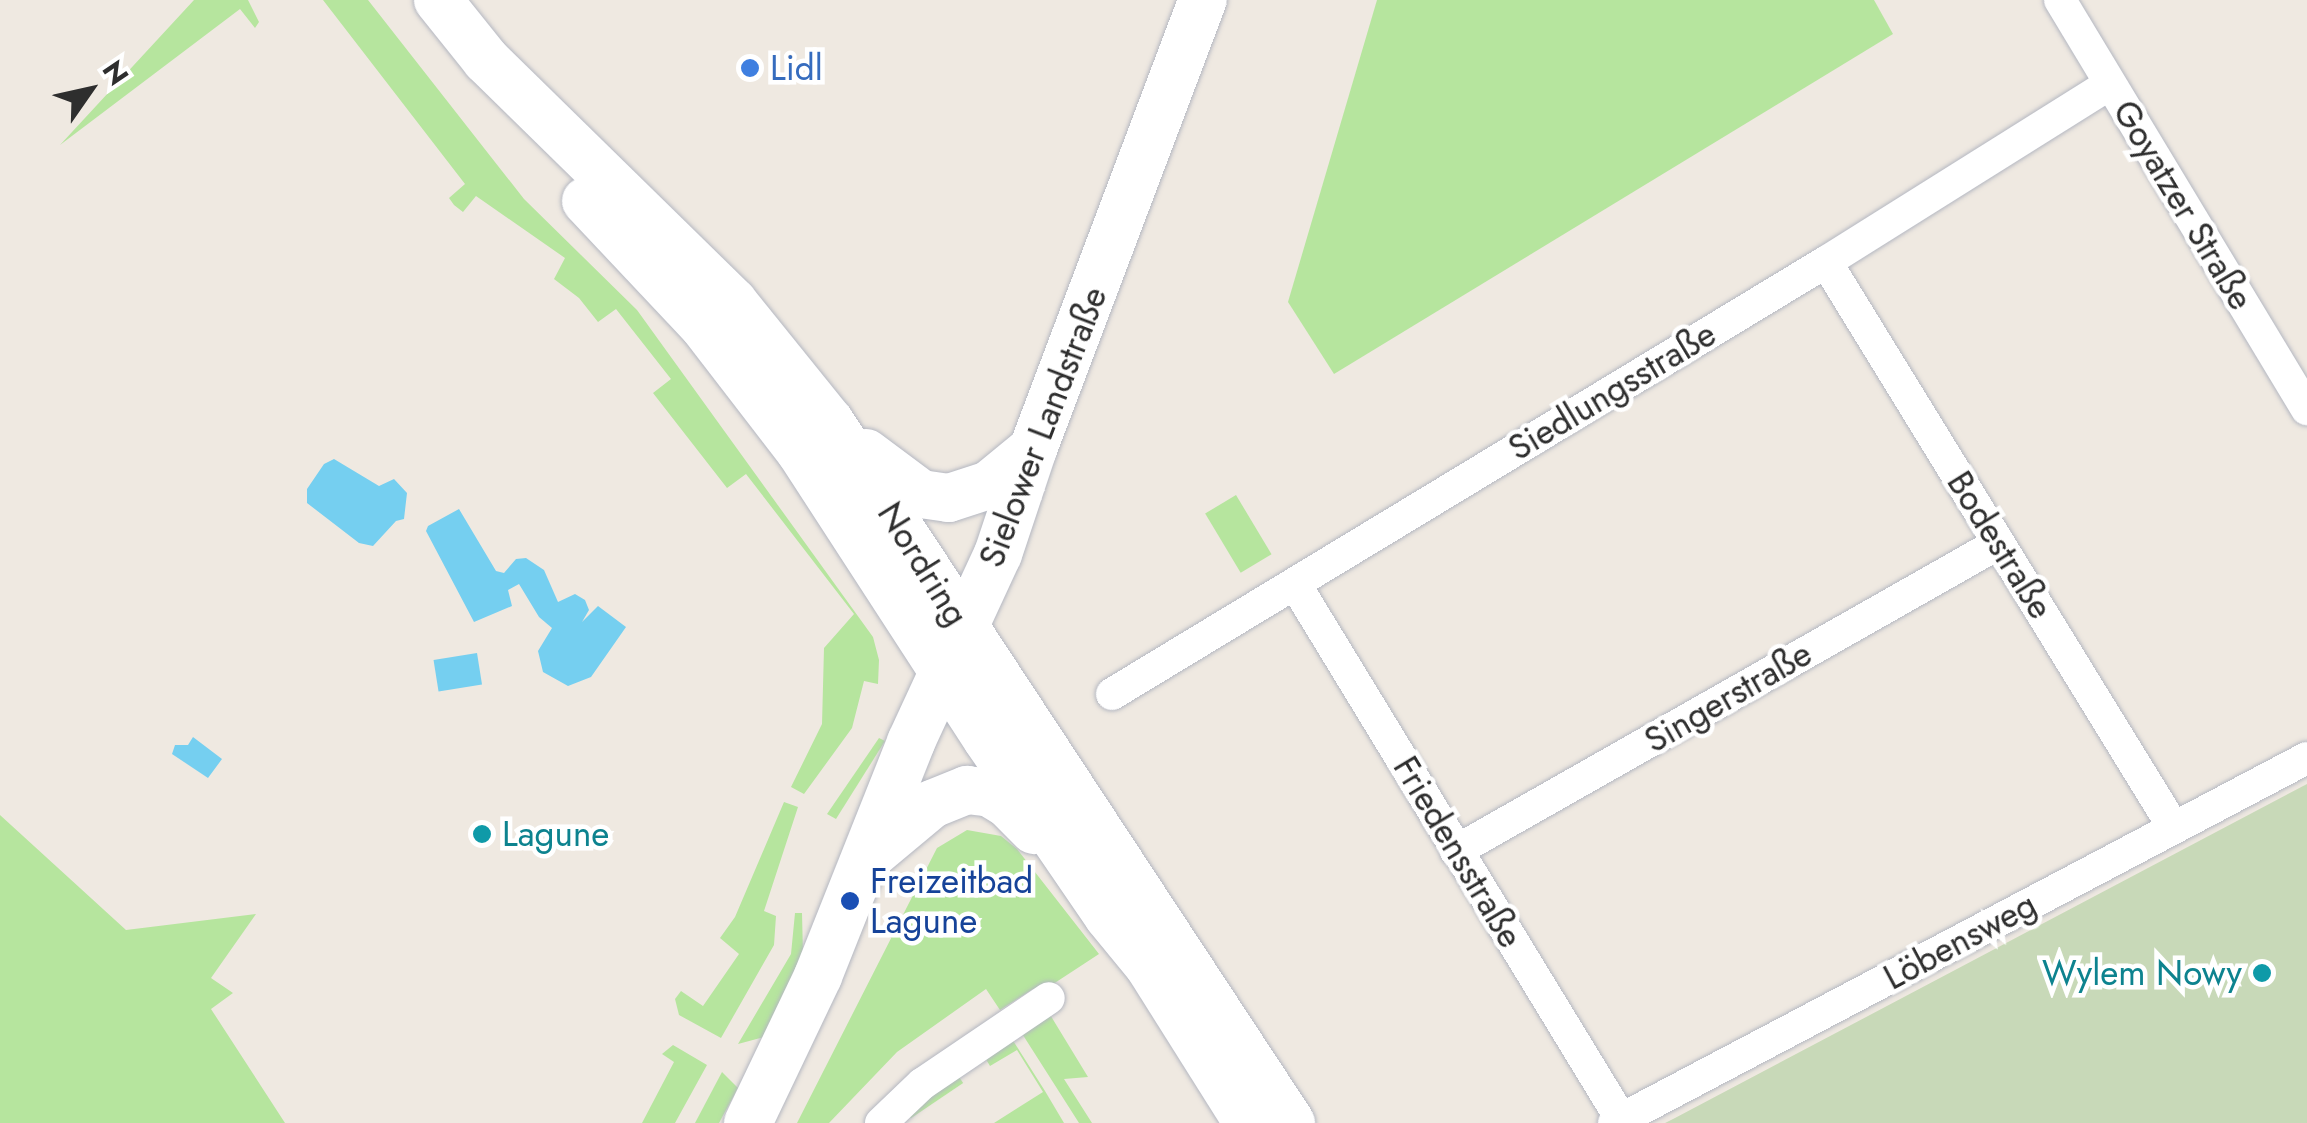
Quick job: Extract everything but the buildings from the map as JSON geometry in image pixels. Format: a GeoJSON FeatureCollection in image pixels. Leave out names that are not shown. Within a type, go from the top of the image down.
{"type":"FeatureCollection","features":[{"type":"Feature","properties":{"kind":"main road","name":"Nordring"},"geometry":{"type":"LineString","coordinates":[[438,0],[486,60],[733,302],[830,422],[926,562],[963,628],[1158,914],[1291,1123]]}},
{"type":"Feature","properties":{"kind":"main road","name":"Sielower Landstraße"},"geometry":{"type":"LineString","coordinates":[[748,1123],[770,1083],[944,670],[998,554],[1033,448],[1203,0]]}},
{"type":"Feature","properties":{"kind":"main road","name":"Nordring"},"geometry":{"type":"LineString","coordinates":[[486,60],[526,131],[703,325],[800,452],[1108,916],[1149,966],[1248,1123]]}},
{"type":"Feature","properties":{"kind":"main road"},"geometry":{"type":"LineString","coordinates":[[830,422],[877,464],[921,494],[949,498],[988,485],[1033,448]]}},
{"type":"Feature","properties":{"kind":"main road"},"geometry":{"type":"LineString","coordinates":[[867,858],[932,804],[978,790],[1008,804],[1025,819],[1070,878],[1108,916]]}},
{"type":"Feature","properties":{"kind":"street","name":"Goyatzer Straße"},"geometry":{"type":"LineString","coordinates":[[2060,0],[2307,409]]}},
{"type":"Feature","properties":{"kind":"street","name":"Siedlungsstraße"},"geometry":{"type":"LineString","coordinates":[[1112,694],[1826,262],[2110,84]]}},
{"type":"Feature","properties":{"kind":"street","name":"Bodestraße"},"geometry":{"type":"LineString","coordinates":[[1826,262],[2174,828]]}},
{"type":"Feature","properties":{"kind":"street","name":"Singerstraße"},"geometry":{"type":"LineString","coordinates":[[1456,851],[2000,543]]}},
{"type":"Feature","properties":{"kind":"street","name":"Friedensstraße"},"geometry":{"type":"LineString","coordinates":[[1295,584],[1617,1121]]}},
{"type":"Feature","properties":{"kind":"street","name":"Löbensweg"},"geometry":{"type":"LineString","coordinates":[[1617,1121],[2307,758]]}},
{"type":"Feature","properties":{"kind":"street"},"geometry":{"type":"LineString","coordinates":[[881,1123],[922,1084],[1049,998]]}},
{"type":"Feature","properties":{"kind":"green space"},"geometry":{"type":"Polygon","coordinates":[[[194,0],[248,0],[259,22],[255,28],[240,9],[60,145],[194,0]]]}},
{"type":"Feature","properties":{"kind":"green space"},"geometry":{"type":"Polygon","coordinates":[[[323,0],[368,0],[524,199],[637,310],[873,637],[879,660],[878,684],[864,681],[852,728],[804,794],[791,787],[822,724],[824,648],[854,614],[746,474],[727,488],[653,393],[671,379],[616,309],[598,322],[579,298],[554,279],[565,258],[476,196],[463,212],[454,205],[449,198],[465,184],[323,0]]]}},
{"type":"Feature","properties":{"kind":"green space"},"geometry":{"type":"Polygon","coordinates":[[[1377,0],[1874,0],[1893,34],[1334,374],[1288,302],[1377,0]]]}},
{"type":"Feature","properties":{"kind":"green space"},"geometry":{"type":"Polygon","coordinates":[[[1236,495],[1272,554],[1241,573],[1205,514],[1236,495]]]}},
{"type":"Feature","properties":{"kind":"green space"},"geometry":{"type":"Polygon","coordinates":[[[879,738],[885,741],[836,819],[827,814],[879,738]]]}},
{"type":"Feature","properties":{"kind":"green space"},"geometry":{"type":"Polygon","coordinates":[[[2307,784],[2307,1123],[1665,1123],[1675,1118],[2307,784]]]}},
{"type":"Feature","properties":{"kind":"green space"},"geometry":{"type":"Polygon","coordinates":[[[784,802],[798,807],[764,911],[776,916],[774,945],[721,1038],[679,1015],[675,999],[681,991],[703,1006],[739,954],[720,938],[735,917],[784,802]]]}},
{"type":"Feature","properties":{"kind":"green space"},"geometry":{"type":"Polygon","coordinates":[[[0,815],[126,930],[256,914],[211,978],[233,993],[211,1009],[285,1123],[0,1123],[0,815]]]}},
{"type":"Feature","properties":{"kind":"green space"},"geometry":{"type":"Polygon","coordinates":[[[967,830],[1001,836],[1017,849],[1099,954],[1044,990],[1033,989],[1000,1010],[986,989],[897,1052],[829,1123],[797,1123],[937,848],[967,830]]]}},
{"type":"Feature","properties":{"kind":"green space"},"geometry":{"type":"Polygon","coordinates":[[[795,913],[802,913],[803,954],[764,1037],[738,1044],[791,954],[795,913]]]}},
{"type":"Feature","properties":{"kind":"green space"},"geometry":{"type":"Polygon","coordinates":[[[1049,1013],[1088,1077],[1064,1079],[1092,1123],[1079,1123],[1021,1032],[1049,1013]]]}},
{"type":"Feature","properties":{"kind":"green space"},"geometry":{"type":"Polygon","coordinates":[[[1012,1039],[1064,1123],[994,1123],[1043,1092],[1017,1050],[990,1066],[984,1056],[1012,1039]]]}},
{"type":"Feature","properties":{"kind":"green space"},"geometry":{"type":"Polygon","coordinates":[[[673,1045],[707,1065],[675,1123],[642,1123],[674,1062],[662,1054],[673,1045]]]}},
{"type":"Feature","properties":{"kind":"green space"},"geometry":{"type":"Polygon","coordinates":[[[722,1072],[738,1088],[719,1123],[695,1123],[722,1072]]]}},
{"type":"Feature","properties":{"kind":"green space"},"geometry":{"type":"Polygon","coordinates":[[[957,1074],[963,1083],[911,1118],[905,1109],[957,1074]]]}},
{"type":"Feature","properties":{"kind":"water"},"geometry":{"type":"Polygon","coordinates":[[[334,459],[379,486],[394,479],[407,493],[404,519],[396,521],[373,546],[359,543],[307,503],[307,489],[324,464],[334,459]]]}},
{"type":"Feature","properties":{"kind":"water"},"geometry":{"type":"Polygon","coordinates":[[[459,509],[496,571],[504,573],[516,559],[526,558],[544,570],[558,602],[575,594],[585,600],[589,610],[582,622],[598,606],[626,627],[591,677],[568,686],[543,672],[538,651],[552,628],[539,617],[519,584],[508,590],[512,606],[474,622],[426,531],[428,526],[459,509]]]}},
{"type":"Feature","properties":{"kind":"water"},"geometry":{"type":"Polygon","coordinates":[[[477,653],[482,685],[439,691],[434,660],[477,653]]]}},
{"type":"Feature","properties":{"kind":"water"},"geometry":{"type":"Polygon","coordinates":[[[193,737],[222,759],[208,778],[172,754],[175,745],[188,745],[193,737]]]}},
{"type":"Feature","properties":{"kind":"place","name":"Lidl"},"geometry":{"type":"Point","coordinates":[750,68]}},
{"type":"Feature","properties":{"kind":"place","name":"Lagune"},"geometry":{"type":"Point","coordinates":[482,834]}},
{"type":"Feature","properties":{"kind":"place","name":"Freizeitbad Lagune"},"geometry":{"type":"Point","coordinates":[850,901]}},
{"type":"Feature","properties":{"kind":"place","name":"Wylem Nowy"},"geometry":{"type":"Point","coordinates":[2262,973]}}]}
